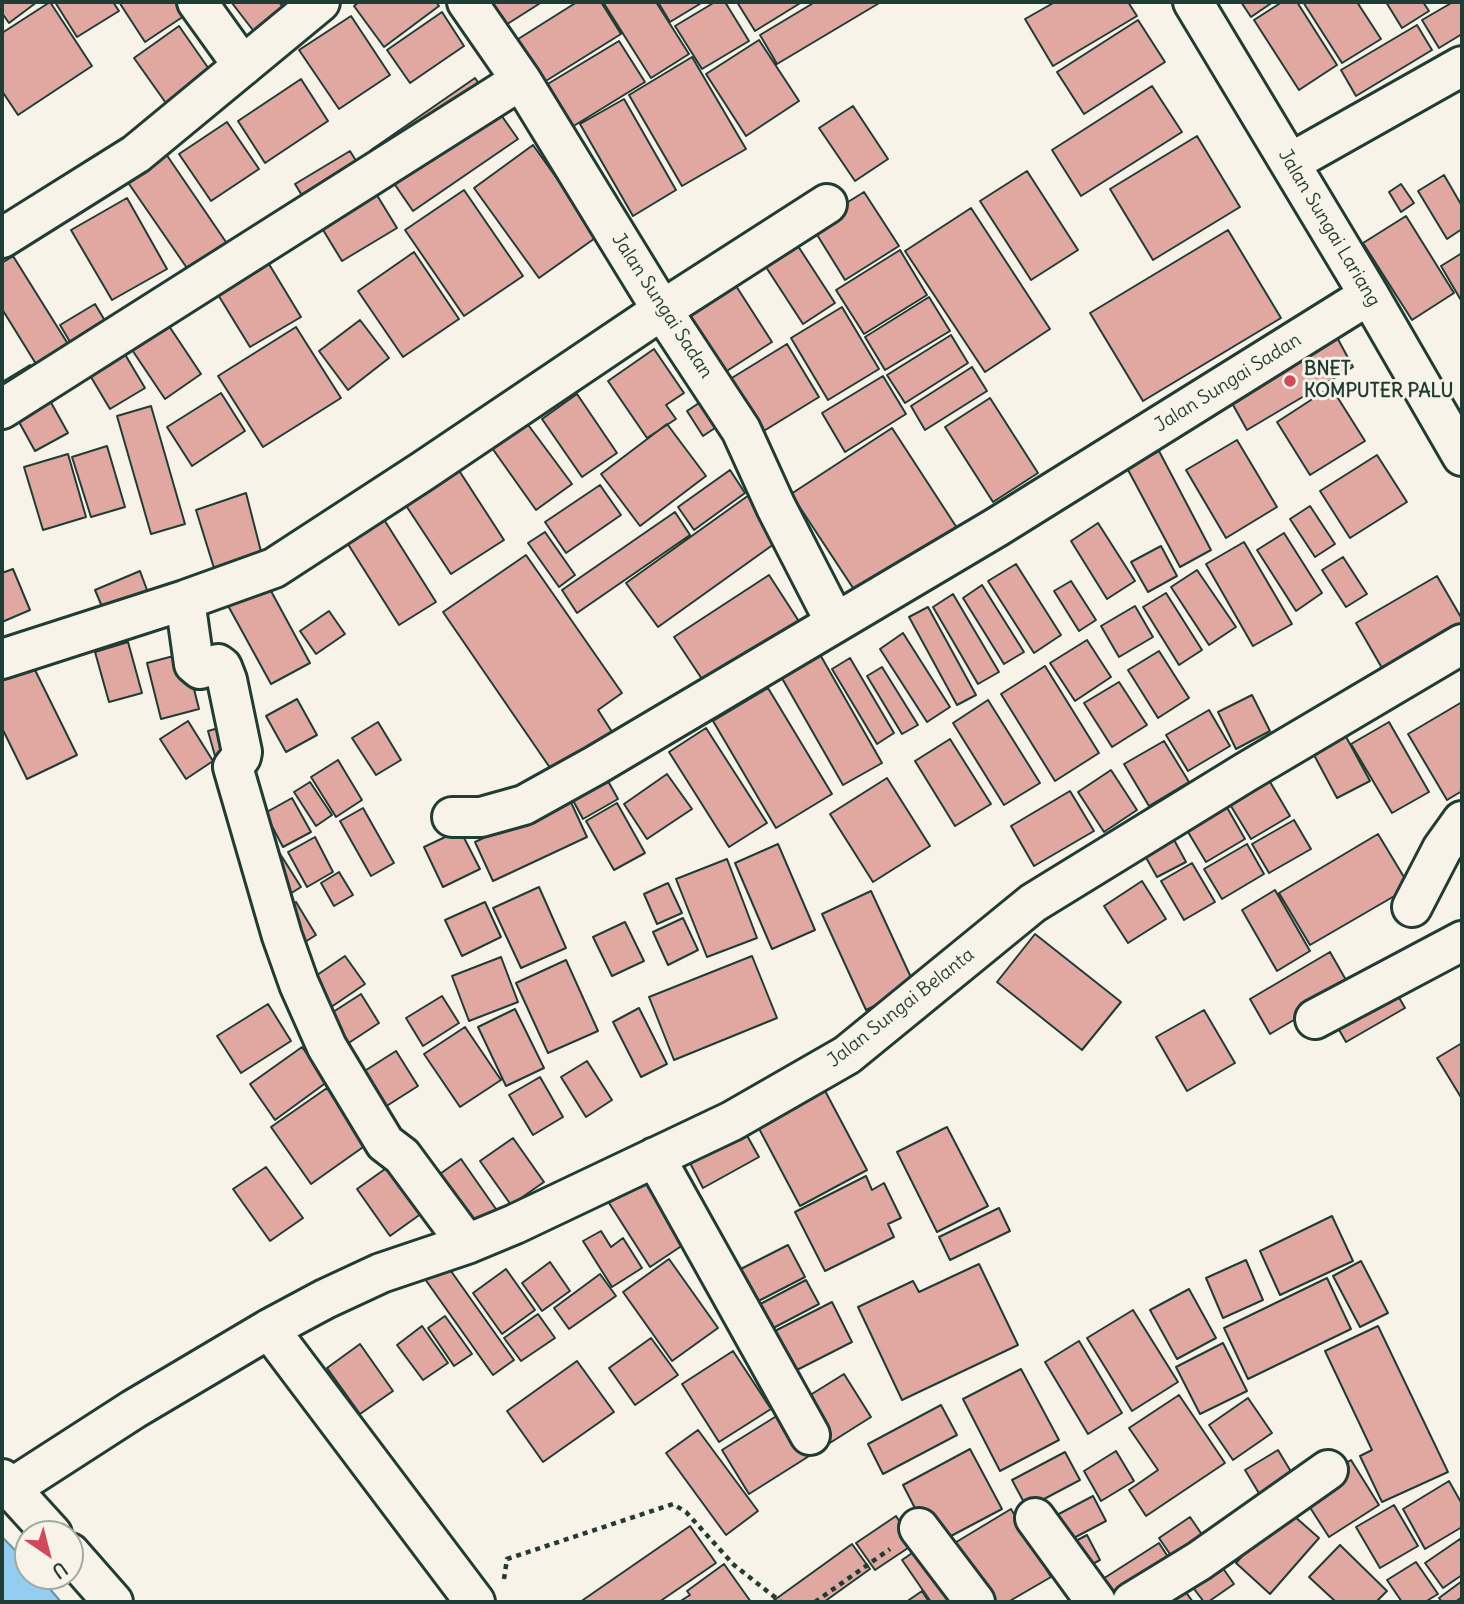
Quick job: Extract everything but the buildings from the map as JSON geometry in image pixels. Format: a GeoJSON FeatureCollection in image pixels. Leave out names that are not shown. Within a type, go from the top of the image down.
{"type":"FeatureCollection","features":[{"type":"Feature","properties":{"kind":"street"},"geometry":{"type":"LineString","coordinates":[[197,2],[243,66]]}},
{"type":"Feature","properties":{"kind":"street"},"geometry":{"type":"LineString","coordinates":[[2,238],[136,154],[320,2]]}},
{"type":"Feature","properties":{"kind":"street","name":"Jalan Sungai Sadan"},"geometry":{"type":"LineString","coordinates":[[467,2],[522,80],[662,310],[741,430],[776,507],[835,622]]}},
{"type":"Feature","properties":{"kind":"street","name":"Jalan Sungai Lariang"},"geometry":{"type":"LineString","coordinates":[[1193,2],[1462,456]]}},
{"type":"Feature","properties":{"kind":"street"},"geometry":{"type":"LineString","coordinates":[[1290,163],[1462,66]]}},
{"type":"Feature","properties":{"kind":"street"},"geometry":{"type":"LineString","coordinates":[[2,409],[522,80]]}},
{"type":"Feature","properties":{"kind":"street"},"geometry":{"type":"LineString","coordinates":[[2,659],[185,600],[274,568],[662,310],[827,204]]}},
{"type":"Feature","properties":{"kind":"street","name":"Jalan Sungai Sadan"},"geometry":{"type":"LineString","coordinates":[[452,817],[481,817],[524,805],[596,765],[1008,519],[1369,295]]}},
{"type":"Feature","properties":{"kind":"street"},"geometry":{"type":"LineString","coordinates":[[185,600],[194,664],[200,669],[218,664],[227,680],[242,752],[233,767],[282,936],[299,984],[327,1047],[384,1143],[402,1156],[467,1244]]}},
{"type":"Feature","properties":{"kind":"street","name":"Jalan Sungai Belanta"},"geometry":{"type":"LineString","coordinates":[[6,1484],[269,1329],[325,1299],[381,1273],[467,1244],[515,1224],[732,1121],[847,1055],[1033,904],[1246,772],[1462,644]]}},
{"type":"Feature","properties":{"kind":"street"},"geometry":{"type":"LineString","coordinates":[[1412,907],[1443,849],[1462,821]]}},
{"type":"Feature","properties":{"kind":"street"},"geometry":{"type":"LineString","coordinates":[[1315,1019],[1462,941]]}},
{"type":"Feature","properties":{"kind":"street"},"geometry":{"type":"LineString","coordinates":[[655,1157],[810,1434]]}},
{"type":"Feature","properties":{"kind":"street"},"geometry":{"type":"LineString","coordinates":[[269,1329],[490,1592]]}},
{"type":"Feature","properties":{"kind":"street"},"geometry":{"type":"LineString","coordinates":[[1132,1602],[1199,1562],[1328,1470]]}},
{"type":"Feature","properties":{"kind":"street"},"geometry":{"type":"LineString","coordinates":[[6,1484],[39,1520]]}},
{"type":"Feature","properties":{"kind":"street"},"geometry":{"type":"LineString","coordinates":[[1035,1518],[1096,1602]]}},
{"type":"Feature","properties":{"kind":"street"},"geometry":{"type":"LineString","coordinates":[[919,1528],[975,1602]]}},
{"type":"Feature","properties":{"kind":"street"},"geometry":{"type":"LineString","coordinates":[[84,1569],[113,1602]]}},
{"type":"Feature","properties":{"kind":"path"},"geometry":{"type":"LineString","coordinates":[[490,1592],[507,1559],[673,1504],[686,1513],[733,1565],[781,1602]]}},
{"type":"Feature","properties":{"kind":"path"},"geometry":{"type":"LineString","coordinates":[[816,1602],[919,1528]]}},
{"type":"Feature","properties":{"kind":"water"},"geometry":{"type":"Polygon","coordinates":[[[2,1537],[14,1549],[14,1590],[51,1590],[61,1602],[2,1602],[2,1537]]]}},
{"type":"Feature","properties":{"kind":"place","name":"BNET KOMPUTER PALU"},"geometry":{"type":"Point","coordinates":[1290,381]}}]}
